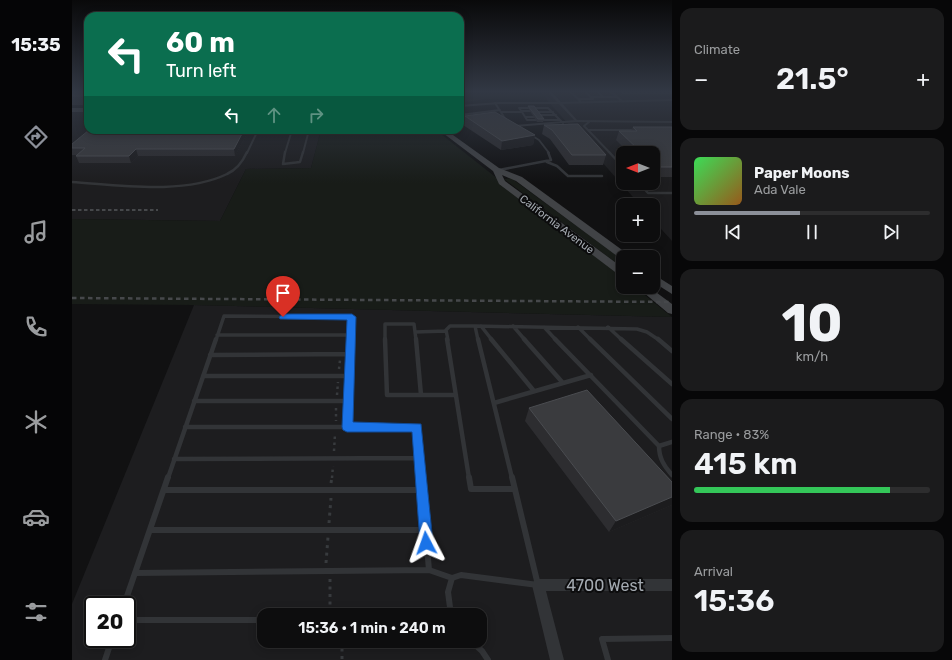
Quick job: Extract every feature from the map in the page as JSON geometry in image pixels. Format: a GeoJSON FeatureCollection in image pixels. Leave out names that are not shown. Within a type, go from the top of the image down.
{"type":"FeatureCollection","features":[{"type":"Feature","properties":{"kind":"main road","name":"California Avenue"},"geometry":{"type":"LineString","coordinates":[[447,134],[496,170],[519,179],[616,250]]}},
{"type":"Feature","properties":{"kind":"main road","name":"California Avenue"},"geometry":{"type":"LineString","coordinates":[[496,170],[502,182],[616,268]]}},
{"type":"Feature","properties":{"kind":"main road"},"geometry":{"type":"LineString","coordinates":[[660,282],[672,291]]}},
{"type":"Feature","properties":{"kind":"main road"},"geometry":{"type":"LineString","coordinates":[[651,294],[672,310]]}},
{"type":"Feature","properties":{"kind":"street"},"geometry":{"type":"LineString","coordinates":[[589,122],[672,122]]}},
{"type":"Feature","properties":{"kind":"street"},"geometry":{"type":"LineString","coordinates":[[538,585],[556,660]]}},
{"type":"Feature","properties":{"kind":"street","name":"4700 West"},"geometry":{"type":"LineString","coordinates":[[538,585],[672,585]]}},
{"type":"Feature","properties":{"kind":"lane"},"geometry":{"type":"LineString","coordinates":[[508,122],[523,131]]}},
{"type":"Feature","properties":{"kind":"lane"},"geometry":{"type":"LineString","coordinates":[[515,126],[570,122]]}},
{"type":"Feature","properties":{"kind":"lane"},"geometry":{"type":"LineString","coordinates":[[589,122],[584,126],[616,160]]}},
{"type":"Feature","properties":{"kind":"lane"},"geometry":{"type":"LineString","coordinates":[[588,130],[641,130]]}},
{"type":"Feature","properties":{"kind":"lane"},"geometry":{"type":"LineString","coordinates":[[72,182],[174,186],[206,183],[231,172],[241,163],[256,134]]}},
{"type":"Feature","properties":{"kind":"lane"},"geometry":{"type":"LineString","coordinates":[[291,134],[282,162],[284,164],[300,162],[307,134]]}},
{"type":"Feature","properties":{"kind":"lane"},"geometry":{"type":"LineString","coordinates":[[528,134],[539,140],[551,156],[551,160],[547,162]]}},
{"type":"Feature","properties":{"kind":"lane"},"geometry":{"type":"LineString","coordinates":[[496,170],[547,162],[557,166],[568,176],[602,176]]}},
{"type":"Feature","properties":{"kind":"lane"},"geometry":{"type":"LineString","coordinates":[[645,190],[648,193],[672,193]]}},
{"type":"Feature","properties":{"kind":"lane"},"geometry":{"type":"LineString","coordinates":[[127,596],[224,316],[352,317],[347,427]]}},
{"type":"Feature","properties":{"kind":"lane"},"geometry":{"type":"LineString","coordinates":[[421,395],[414,324],[385,324],[387,395],[421,395],[456,395]]}},
{"type":"Feature","properties":{"kind":"lane"},"geometry":{"type":"LineString","coordinates":[[515,489],[471,489],[446,331],[450,326],[608,327],[645,330],[672,351]]}},
{"type":"Feature","properties":{"kind":"lane"},"geometry":{"type":"LineString","coordinates":[[135,573],[428,570],[452,578],[461,575],[538,585],[475,326]]}},
{"type":"Feature","properties":{"kind":"lane"},"geometry":{"type":"LineString","coordinates":[[480,326],[534,391]]}},
{"type":"Feature","properties":{"kind":"lane"},"geometry":{"type":"LineString","coordinates":[[513,326],[563,383]]}},
{"type":"Feature","properties":{"kind":"lane"},"geometry":{"type":"LineString","coordinates":[[544,326],[659,446]]}},
{"type":"Feature","properties":{"kind":"lane"},"geometry":{"type":"LineString","coordinates":[[578,327],[672,419]]}},
{"type":"Feature","properties":{"kind":"lane"},"geometry":{"type":"LineString","coordinates":[[608,327],[672,384]]}},
{"type":"Feature","properties":{"kind":"lane"},"geometry":{"type":"LineString","coordinates":[[415,332],[446,331]]}},
{"type":"Feature","properties":{"kind":"lane"},"geometry":{"type":"LineString","coordinates":[[217,335],[351,335]]}},
{"type":"Feature","properties":{"kind":"lane"},"geometry":{"type":"LineString","coordinates":[[210,355],[350,354]]}},
{"type":"Feature","properties":{"kind":"lane"},"geometry":{"type":"LineString","coordinates":[[494,403],[591,375]]}},
{"type":"Feature","properties":{"kind":"lane"},"geometry":{"type":"LineString","coordinates":[[203,376],[349,376]]}},
{"type":"Feature","properties":{"kind":"lane"},"geometry":{"type":"LineString","coordinates":[[194,401],[348,400]]}},
{"type":"Feature","properties":{"kind":"lane"},"geometry":{"type":"LineString","coordinates":[[185,427],[417,427],[428,570]]}},
{"type":"Feature","properties":{"kind":"lane"},"geometry":{"type":"LineString","coordinates":[[659,446],[672,442]]}},
{"type":"Feature","properties":{"kind":"lane"},"geometry":{"type":"LineString","coordinates":[[659,446],[658,454],[665,467],[672,474]]}},
{"type":"Feature","properties":{"kind":"lane"},"geometry":{"type":"LineString","coordinates":[[174,459],[420,458]]}},
{"type":"Feature","properties":{"kind":"lane"},"geometry":{"type":"LineString","coordinates":[[164,490],[422,490]]}},
{"type":"Feature","properties":{"kind":"lane"},"geometry":{"type":"LineString","coordinates":[[150,530],[425,530]]}},
{"type":"Feature","properties":{"kind":"lane"},"geometry":{"type":"LineString","coordinates":[[450,608],[448,592],[452,578]]}},
{"type":"Feature","properties":{"kind":"lane"},"geometry":{"type":"LineString","coordinates":[[136,620],[257,620]]}},
{"type":"Feature","properties":{"kind":"lane"},"geometry":{"type":"LineString","coordinates":[[608,660],[602,639],[672,638]]}},
{"type":"Feature","properties":{"kind":"lane"},"geometry":{"type":"LineString","coordinates":[[105,660],[109,648]]}},
{"type":"Feature","properties":{"kind":"lane"},"geometry":{"type":"LineString","coordinates":[[479,648],[488,660]]}},
{"type":"Feature","properties":{"kind":"path"},"geometry":{"type":"LineString","coordinates":[[342,648],[342,660]]}},
{"type":"Feature","properties":{"kind":"shaded area"},"geometry":{"type":"Polygon","coordinates":[[[72,122],[84,122],[84,134],[320,134],[311,168],[246,169],[220,221],[72,219],[72,122]]]}},
{"type":"Feature","properties":{"kind":"shaded area"},"geometry":{"type":"Polygon","coordinates":[[[566,122],[672,122],[672,241],[660,228],[660,198],[634,198],[627,190],[660,190],[660,146],[616,146],[616,178],[566,122]]]}},
{"type":"Feature","properties":{"kind":"shaded area"},"geometry":{"type":"Polygon","coordinates":[[[320,134],[441,134],[616,272],[616,294],[644,294],[672,317],[194,305],[72,304],[72,219],[220,221],[246,169],[311,168],[320,134]]]}},
{"type":"Feature","properties":{"kind":"shaded area"},"geometry":{"type":"Polygon","coordinates":[[[511,178],[616,255],[616,263],[504,179],[511,178]]]}},
{"type":"Feature","properties":{"kind":"shaded area"},"geometry":{"type":"Polygon","coordinates":[[[194,305],[672,317],[672,660],[72,660],[72,604],[194,305]]]}},
{"type":"Feature","properties":{"kind":"building"},"geometry":{"type":"Polygon","coordinates":[[[474,122],[512,122],[535,135],[502,141],[474,122]]]}},
{"type":"Feature","properties":{"kind":"building"},"geometry":{"type":"Polygon","coordinates":[[[578,124],[606,155],[572,155],[552,130],[544,125],[578,124]]]}},
{"type":"Feature","properties":{"kind":"building"},"geometry":{"type":"Polygon","coordinates":[[[633,127],[672,127],[672,167],[660,167],[660,146],[635,146],[619,131],[637,131],[633,127]]]}},
{"type":"Feature","properties":{"kind":"building"},"geometry":{"type":"Polygon","coordinates":[[[84,134],[242,134],[234,149],[136,149],[129,156],[76,156],[85,148],[72,148],[72,144],[84,134]]]}},
{"type":"Feature","properties":{"kind":"building"},"geometry":{"type":"Polygon","coordinates":[[[587,390],[672,482],[672,497],[616,521],[529,408],[587,390]]]}},
{"type":"Feature","properties":{"kind":"railway"},"geometry":{"type":"LineString","coordinates":[[72,210],[158,210]]}},
{"type":"Feature","properties":{"kind":"railway"},"geometry":{"type":"LineString","coordinates":[[72,298],[672,302]]}},
{"type":"Feature","properties":{"kind":"route"},"geometry":{"type":"LineString","coordinates":[[283,317],[352,317],[347,427],[417,427],[426,543]]}}]}
